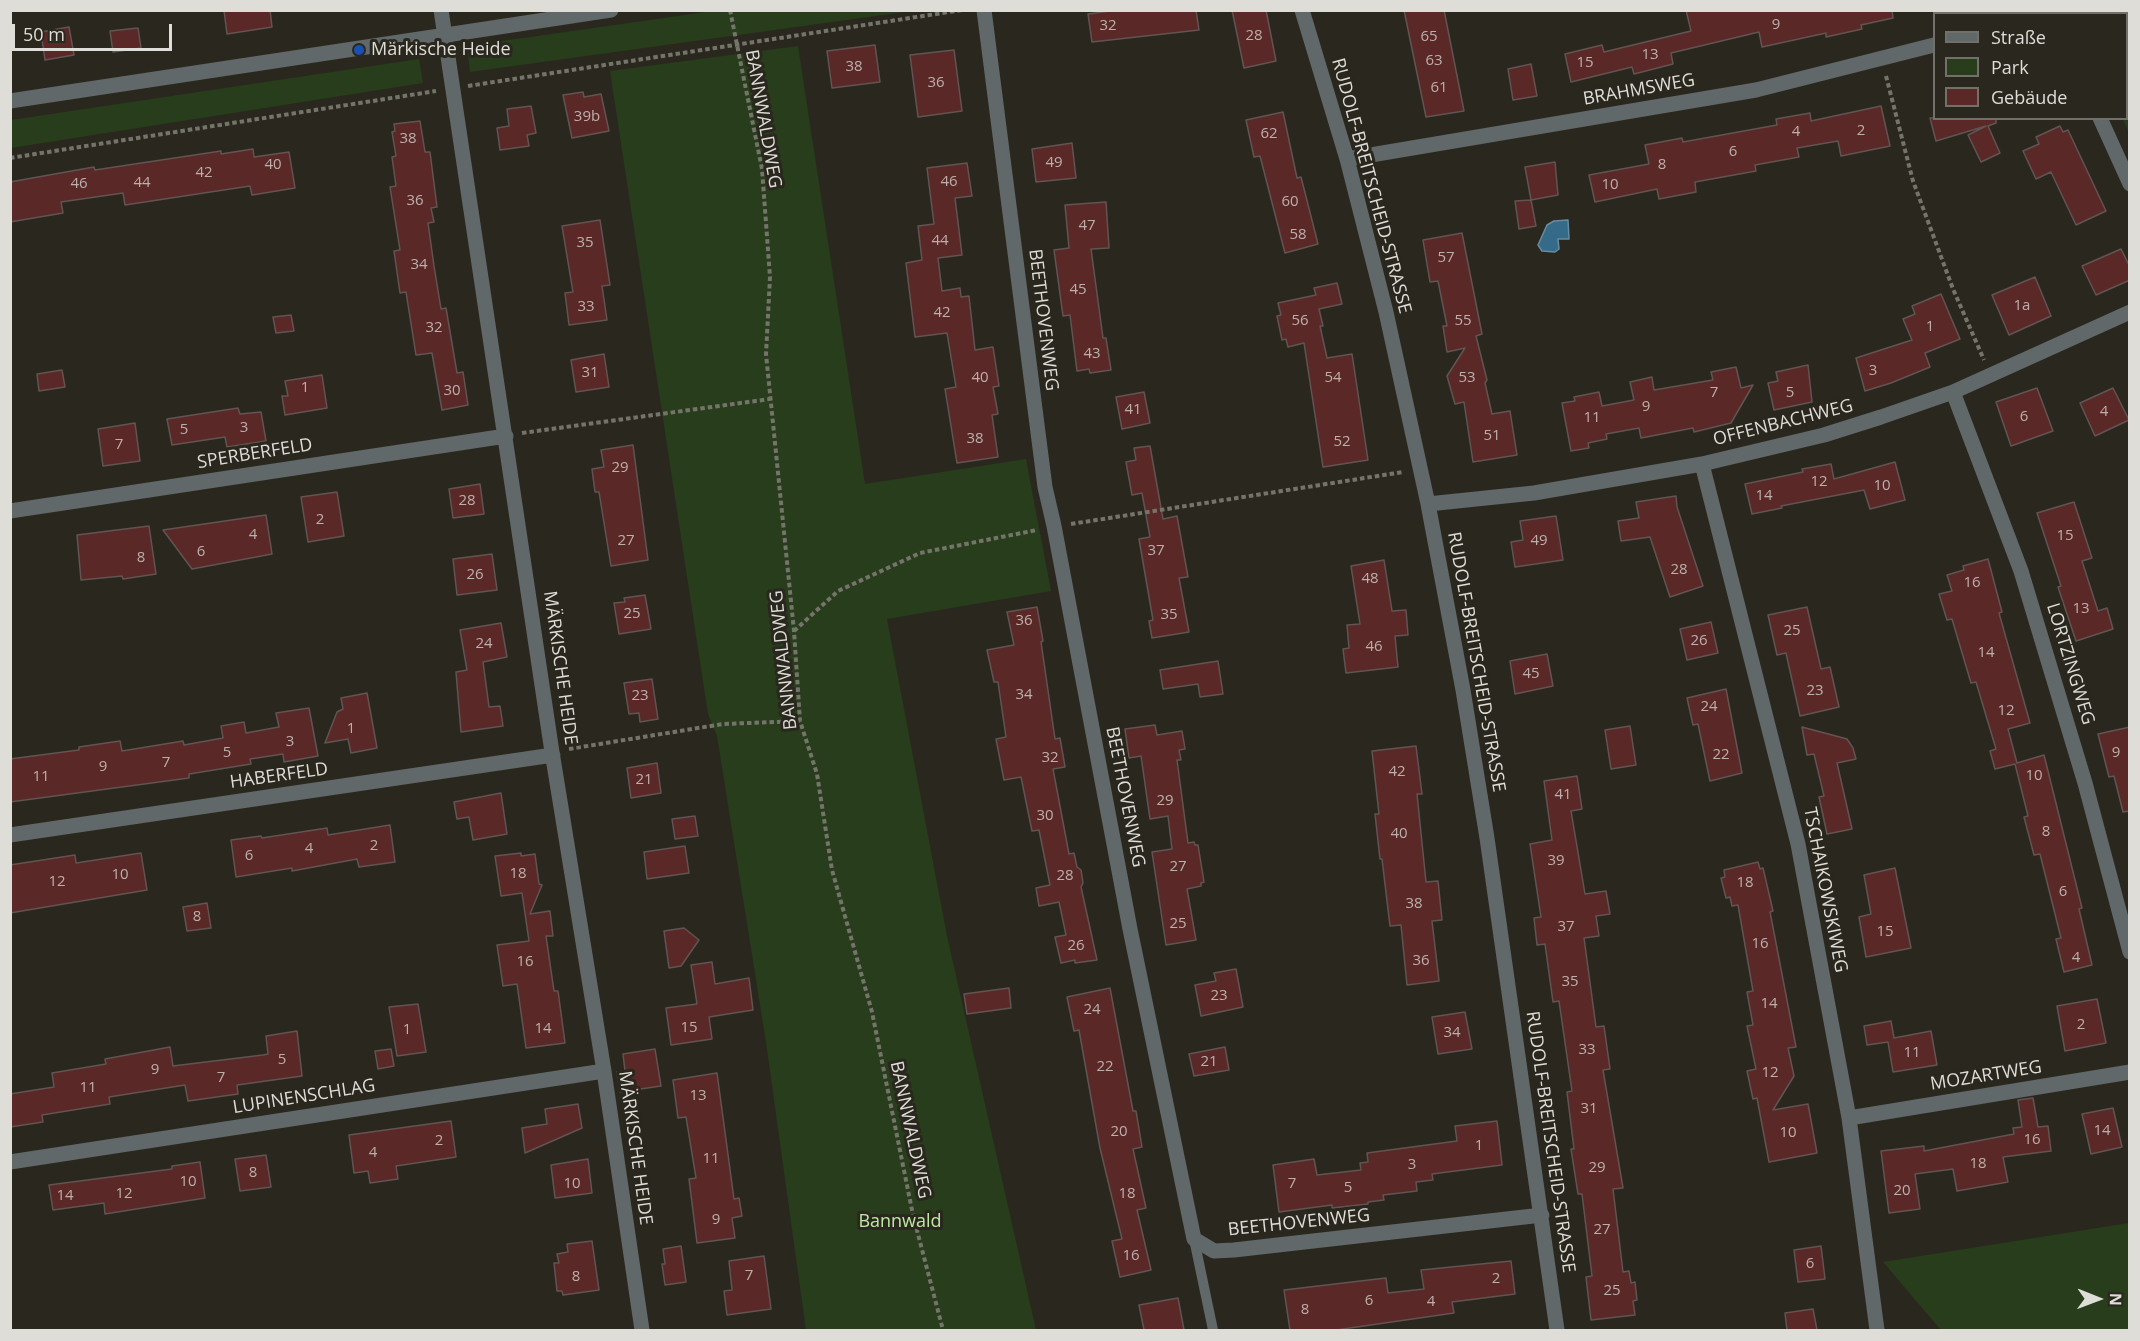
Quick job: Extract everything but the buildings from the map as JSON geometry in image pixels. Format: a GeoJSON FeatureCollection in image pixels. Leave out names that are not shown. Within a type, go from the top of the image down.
{"type":"FeatureCollection","features":[{"type":"Feature","properties":{"kind":"street","name":"MÄRKISCHE HEIDE"},"geometry":{"type":"LineString","coordinates":[[441,10],[552,753],[604,1071],[642,1330]]}},
{"type":"Feature","properties":{"kind":"street"},"geometry":{"type":"LineString","coordinates":[[10,101],[611,10]]}},
{"type":"Feature","properties":{"kind":"street","name":"BEETHOVENWEG"},"geometry":{"type":"LineString","coordinates":[[984,10],[1045,487],[1130,929],[1194,1239],[1214,1251],[1234,1250],[1542,1215]]}},
{"type":"Feature","properties":{"kind":"street","name":"RUDOLF-BREITSCHEID-STRASSE"},"geometry":{"type":"LineString","coordinates":[[1302,10],[1347,159],[1386,312],[1428,504],[1463,690],[1542,1215],[1557,1330]]}},
{"type":"Feature","properties":{"kind":"street","name":"BRAHMSWEG"},"geometry":{"type":"LineString","coordinates":[[1347,159],[1756,90],[1933,45]]}},
{"type":"Feature","properties":{"kind":"street"},"geometry":{"type":"LineString","coordinates":[[2101,120],[2130,184]]}},
{"type":"Feature","properties":{"kind":"street","name":"OFFENBACHWEG"},"geometry":{"type":"LineString","coordinates":[[1428,504],[1534,493],[1702,464],[1824,435],[1953,392],[2130,312]]}},
{"type":"Feature","properties":{"kind":"street","name":"LORTZINGWEG"},"geometry":{"type":"LineString","coordinates":[[1953,392],[2021,571],[2085,783],[2130,952]]}},
{"type":"Feature","properties":{"kind":"street","name":"SPERBERFELD"},"geometry":{"type":"LineString","coordinates":[[10,511],[506,436]]}},
{"type":"Feature","properties":{"kind":"street","name":"TSCHAIKOWSKIWEG"},"geometry":{"type":"LineString","coordinates":[[1702,464],[1798,844],[1849,1118],[1877,1330]]}},
{"type":"Feature","properties":{"kind":"street","name":"HABERFELD"},"geometry":{"type":"LineString","coordinates":[[10,835],[552,753]]}},
{"type":"Feature","properties":{"kind":"street","name":"LUPINENSCHLAG"},"geometry":{"type":"LineString","coordinates":[[10,1162],[604,1071]]}},
{"type":"Feature","properties":{"kind":"street","name":"MOZARTWEG"},"geometry":{"type":"LineString","coordinates":[[1849,1118],[2130,1072]]}},
{"type":"Feature","properties":{"kind":"lane"},"geometry":{"type":"LineString","coordinates":[[1194,1239],[1213,1330]]}},
{"type":"Feature","properties":{"kind":"path","name":"BANNWALDWEG"},"geometry":{"type":"LineString","coordinates":[[730,10],[762,169],[770,277],[765,354],[794,631],[800,721],[817,774],[832,870],[872,1012],[914,1215],[943,1330]]}},
{"type":"Feature","properties":{"kind":"path"},"geometry":{"type":"LineString","coordinates":[[10,158],[962,10]]}},
{"type":"Feature","properties":{"kind":"path"},"geometry":{"type":"LineString","coordinates":[[1881,58],[1913,182],[1953,289],[1990,375]]}},
{"type":"Feature","properties":{"kind":"path"},"geometry":{"type":"LineString","coordinates":[[506,436],[770,399]]}},
{"type":"Feature","properties":{"kind":"path"},"geometry":{"type":"LineString","coordinates":[[794,631],[838,591],[920,553],[1054,526],[1403,472]]}},
{"type":"Feature","properties":{"kind":"path"},"geometry":{"type":"LineString","coordinates":[[552,753],[723,724],[800,721]]}},
{"type":"Feature","properties":{"kind":"green space"},"geometry":{"type":"Polygon","coordinates":[[[720,10],[912,11],[470,72],[467,46],[720,10]]]}},
{"type":"Feature","properties":{"kind":"green space"},"geometry":{"type":"Polygon","coordinates":[[[2129,11],[2129,133],[2123,120],[2128,120],[2128,12],[2078,12],[2129,11]]]}},
{"type":"Feature","properties":{"kind":"green space","name":"Bannwald"},"geometry":{"type":"Polygon","coordinates":[[[798,46],[865,484],[1026,459],[1051,591],[887,619],[947,936],[1036,1330],[806,1330],[766,1042],[717,736],[708,714],[610,71],[798,46]]]}},
{"type":"Feature","properties":{"kind":"green space"},"geometry":{"type":"Polygon","coordinates":[[[419,59],[423,83],[11,148],[11,120],[419,59]]]}},
{"type":"Feature","properties":{"kind":"green space"},"geometry":{"type":"Polygon","coordinates":[[[2129,1223],[2129,1330],[1941,1330],[1883,1262],[2129,1223]]]}},
{"type":"Feature","properties":{"kind":"water"},"geometry":{"type":"Polygon","coordinates":[[[1568,220],[1569,239],[1558,239],[1559,249],[1555,252],[1542,251],[1538,245],[1547,225],[1554,221],[1568,220]]]}},
{"type":"Feature","properties":{"kind":"place","name":"Märkische Heide"},"geometry":{"type":"Point","coordinates":[359,50]}}]}
